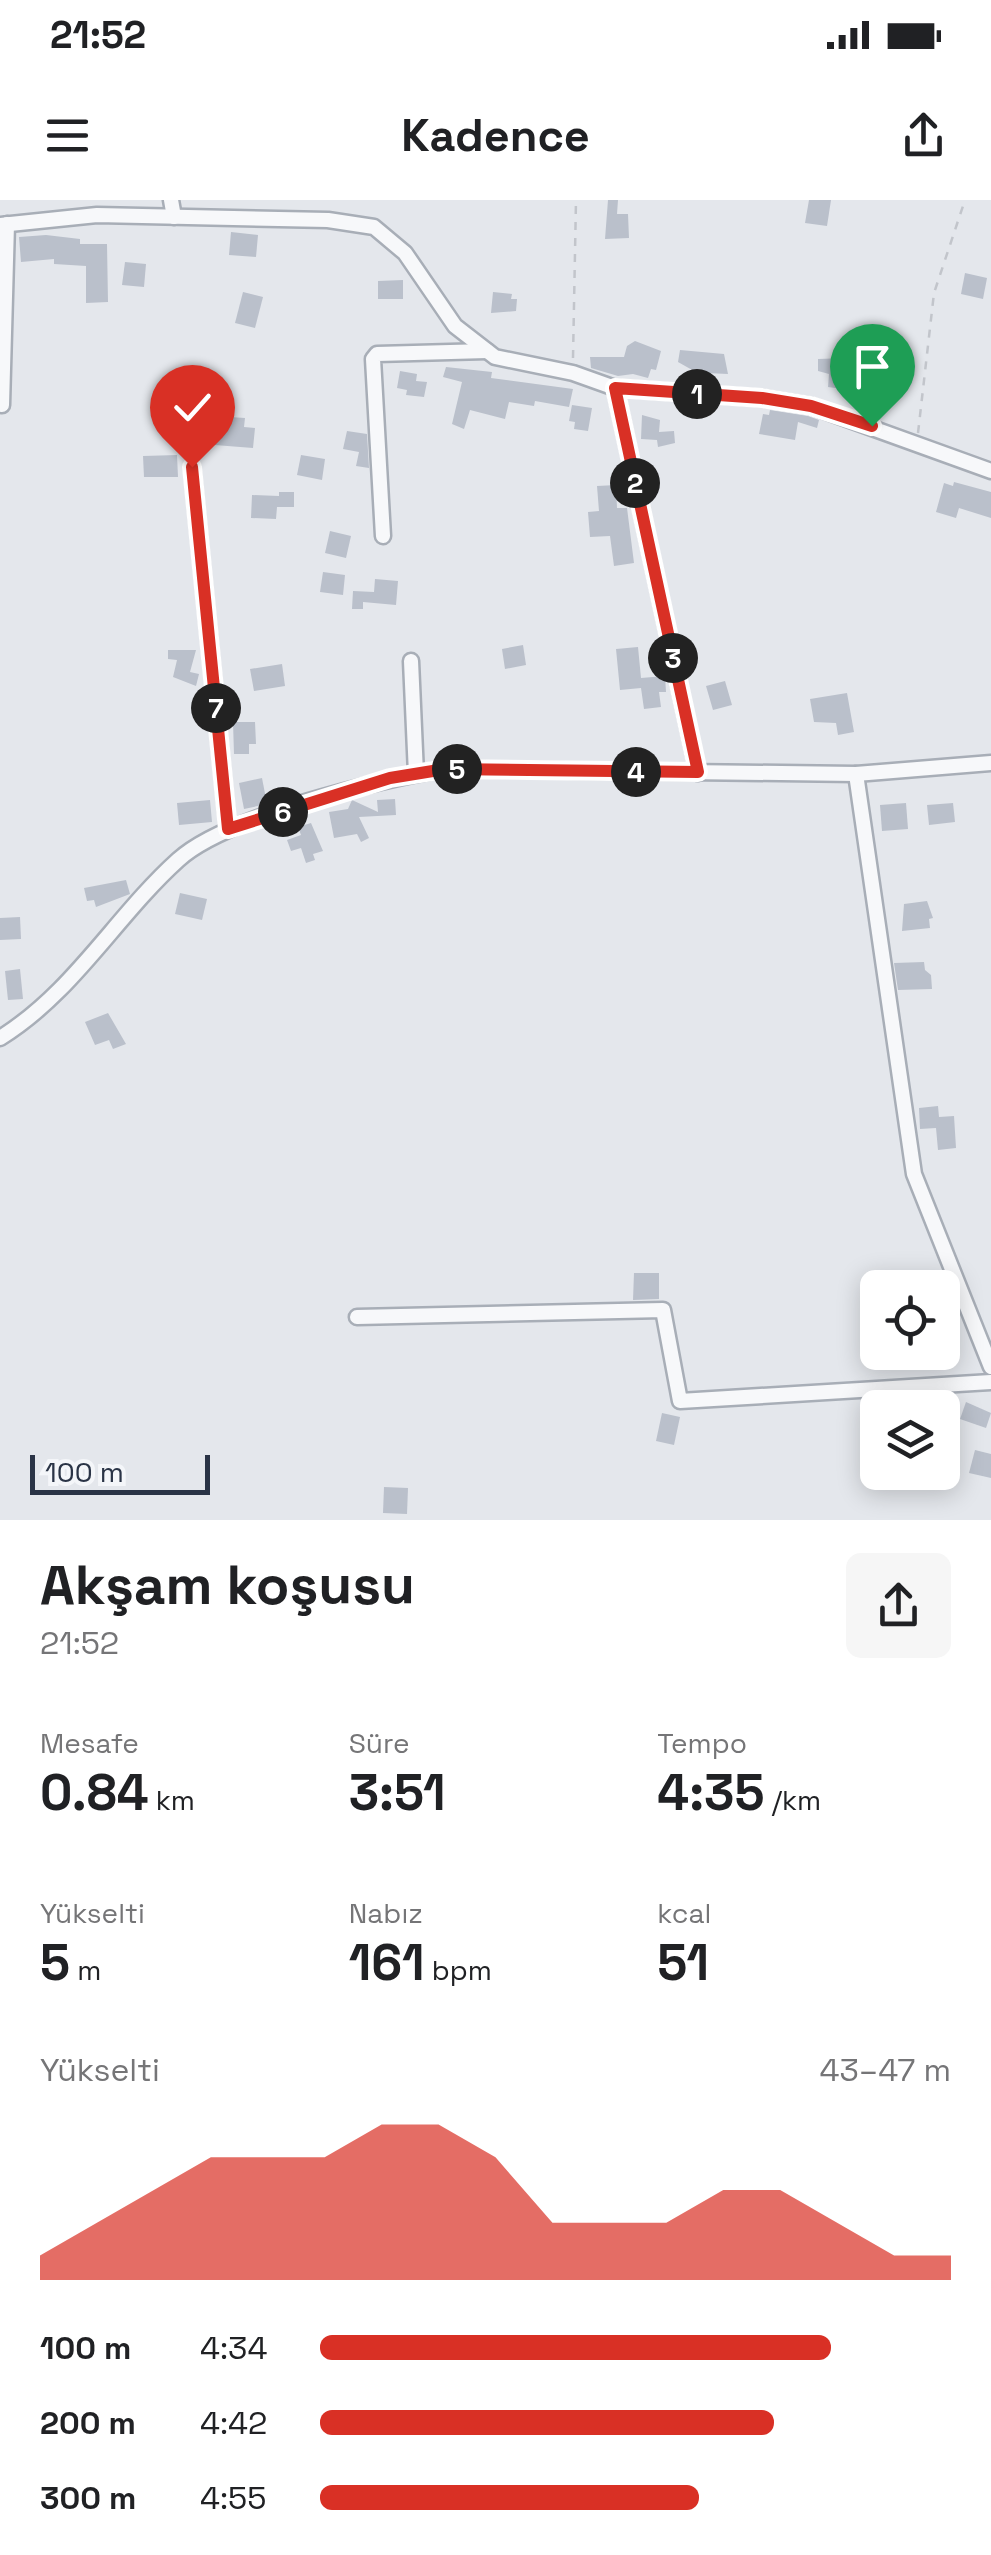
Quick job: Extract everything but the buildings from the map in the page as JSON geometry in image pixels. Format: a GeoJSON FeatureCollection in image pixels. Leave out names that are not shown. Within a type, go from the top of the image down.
{"type":"FeatureCollection","features":[{"type":"Feature","properties":{"kind":"street"},"geometry":{"type":"LineString","coordinates":[[171,200],[174,217]]}},
{"type":"Feature","properties":{"kind":"street"},"geometry":{"type":"LineString","coordinates":[[2,405],[3,224],[98,216],[328,220],[374,227],[405,253],[455,326],[496,357],[615,388],[762,398],[811,406],[991,471]]}},
{"type":"Feature","properties":{"kind":"street"},"geometry":{"type":"LineString","coordinates":[[383,536],[373,359],[377,354],[488,351]]}},
{"type":"Feature","properties":{"kind":"street"},"geometry":{"type":"LineString","coordinates":[[615,388],[698,772]]}},
{"type":"Feature","properties":{"kind":"street"},"geometry":{"type":"LineString","coordinates":[[192,467],[228,829]]}},
{"type":"Feature","properties":{"kind":"street"},"geometry":{"type":"LineString","coordinates":[[411,662],[416,774]]}},
{"type":"Feature","properties":{"kind":"street"},"geometry":{"type":"LineString","coordinates":[[0,1038],[40,1012],[180,858],[228,829],[390,778],[445,769],[856,774],[991,762]]}},
{"type":"Feature","properties":{"kind":"street"},"geometry":{"type":"LineString","coordinates":[[856,774],[914,1174],[991,1367]]}},
{"type":"Feature","properties":{"kind":"street"},"geometry":{"type":"LineString","coordinates":[[358,1316],[663,1310],[680,1401],[991,1382]]}},
{"type":"Feature","properties":{"kind":"path"},"geometry":{"type":"LineString","coordinates":[[573,374],[576,200]]}},
{"type":"Feature","properties":{"kind":"path"},"geometry":{"type":"LineString","coordinates":[[917,444],[934,293],[965,200]]}},
{"type":"Feature","properties":{"kind":"route"},"geometry":{"type":"LineString","coordinates":[[192,467],[228,829],[390,778],[445,769],[698,772],[615,388],[762,398],[811,406],[872,426]]}}]}
